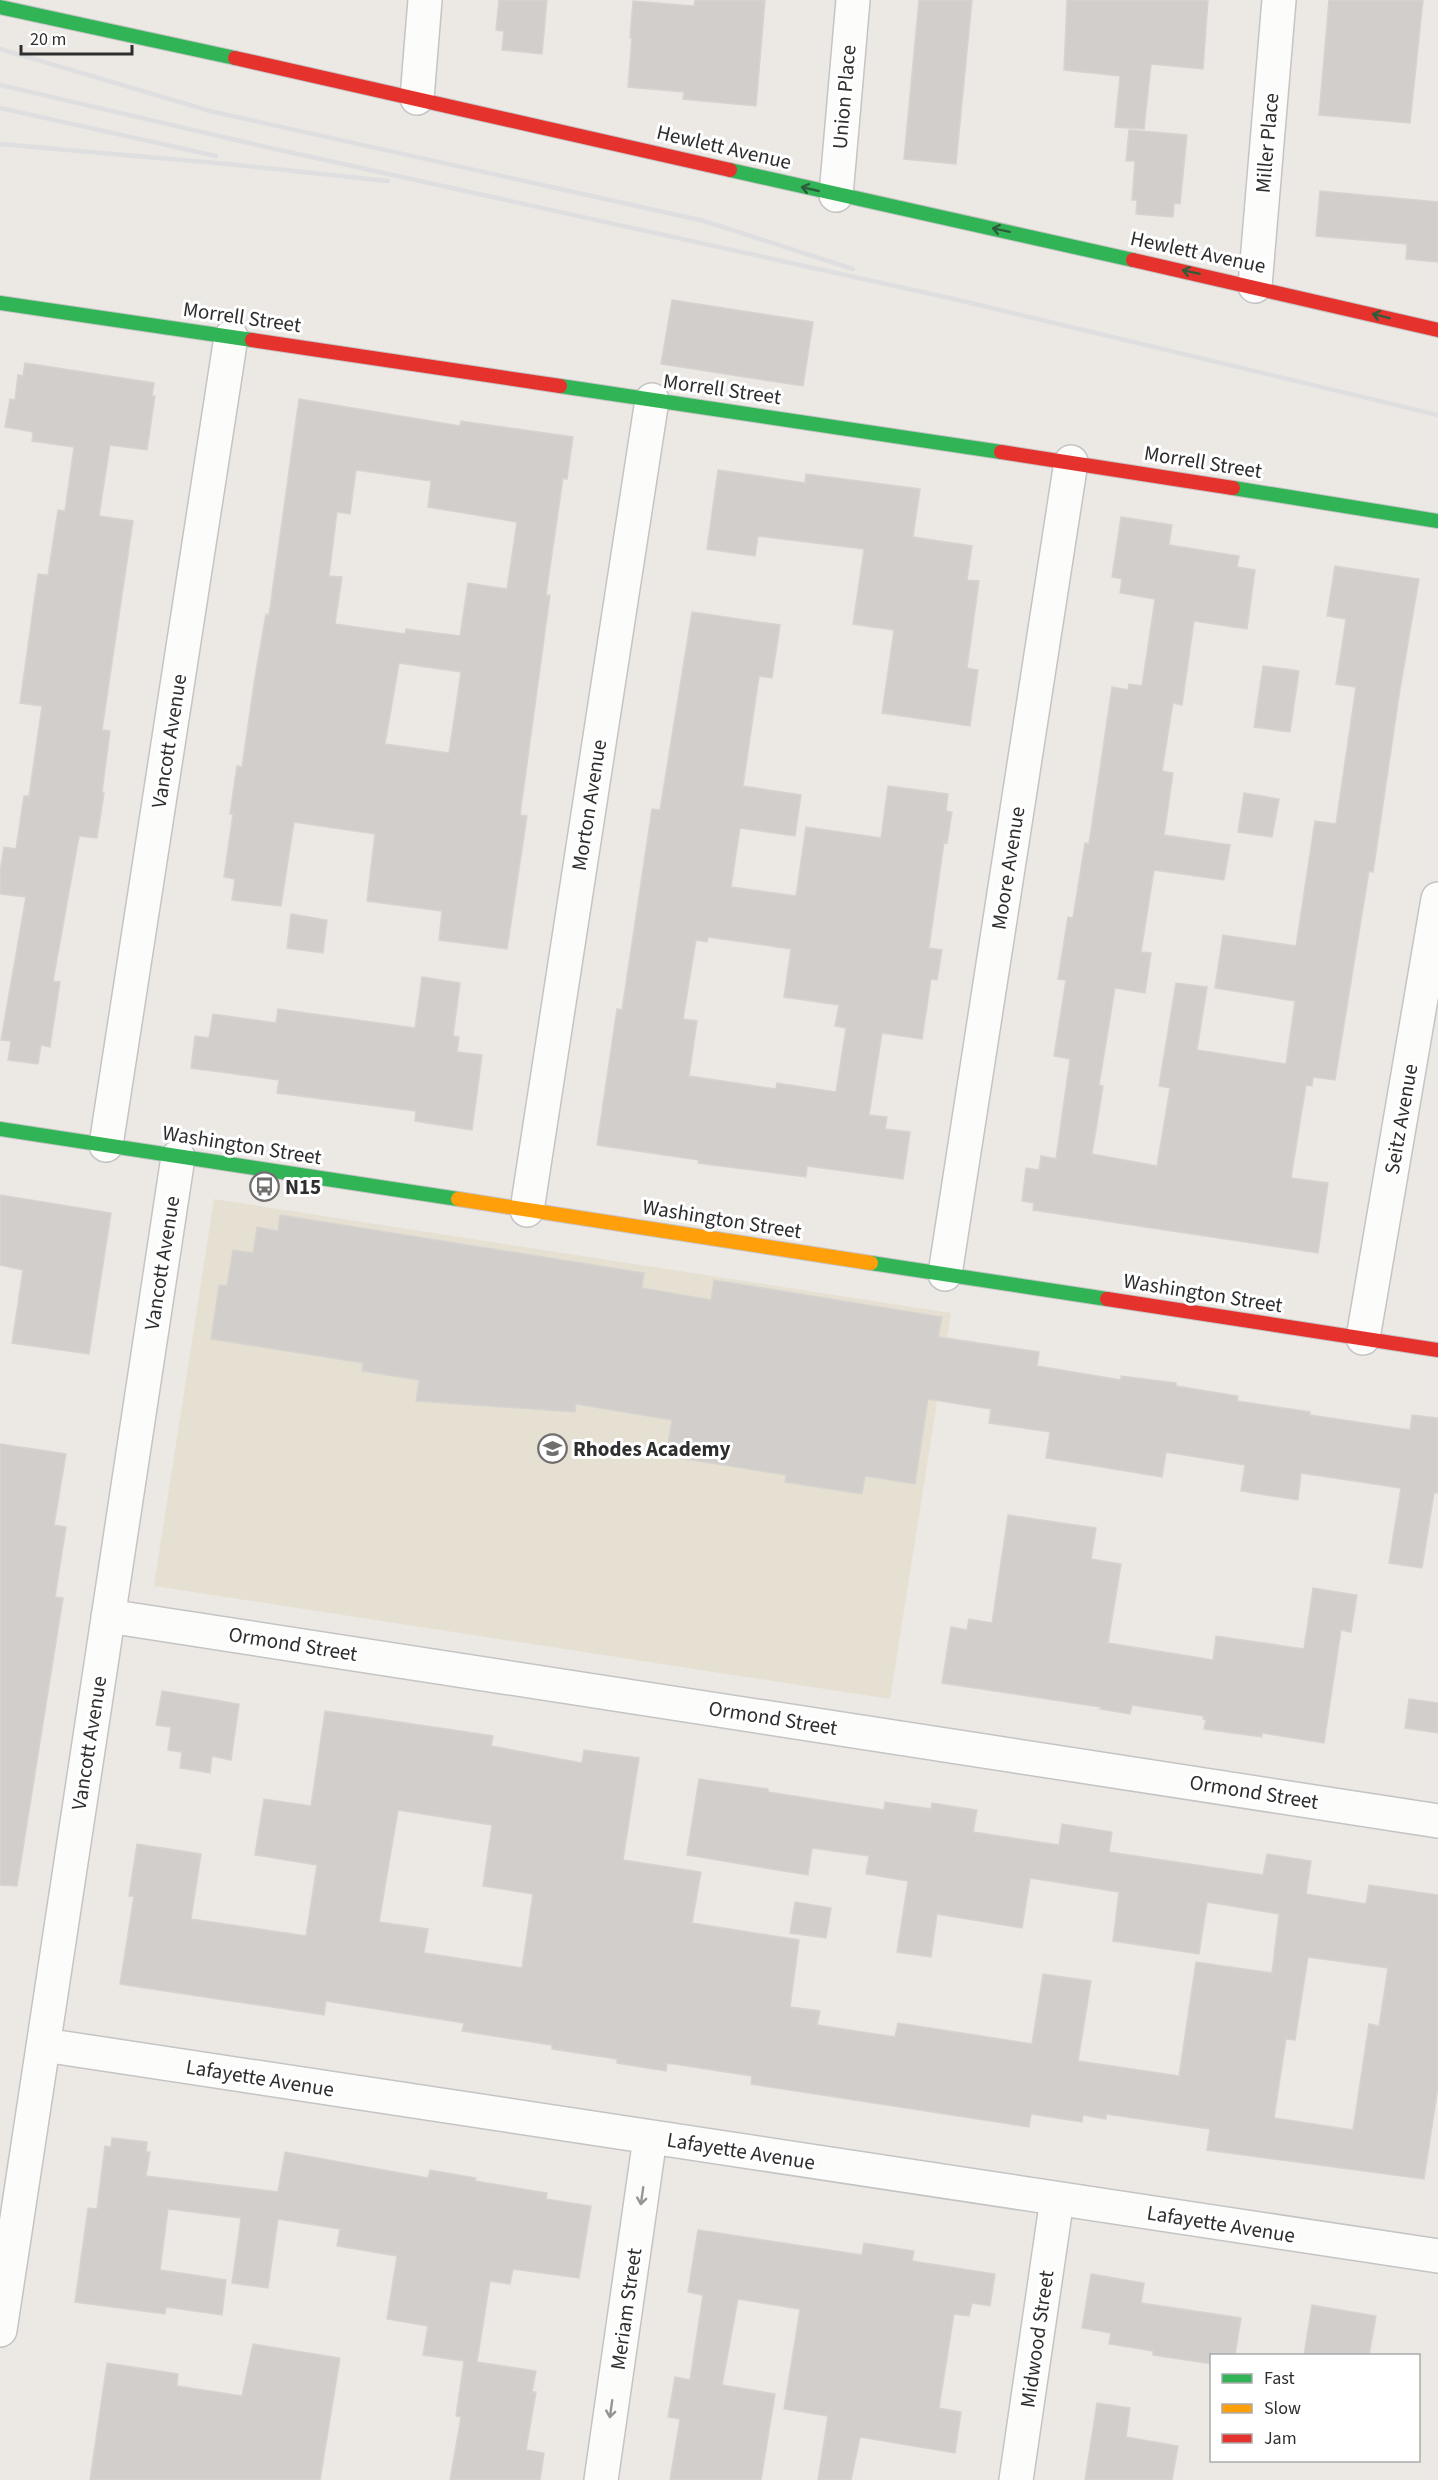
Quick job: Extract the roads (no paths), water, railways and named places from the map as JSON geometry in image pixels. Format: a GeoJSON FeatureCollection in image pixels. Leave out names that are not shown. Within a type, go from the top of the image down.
{"type":"FeatureCollection","features":[{"type":"Feature","properties":{"kind":"street"},"geometry":{"type":"LineString","coordinates":[[417,98],[426,0]]}},
{"type":"Feature","properties":{"kind":"street","name":"Union Place"},"geometry":{"type":"LineString","coordinates":[[836,195],[853,0]]}},
{"type":"Feature","properties":{"kind":"street","name":"Miller Place"},"geometry":{"type":"LineString","coordinates":[[1255,286],[1279,0]]}},
{"type":"Feature","properties":{"kind":"street","name":"Hewlett Avenue"},"geometry":{"type":"LineString","coordinates":[[0,7],[417,98],[836,195],[1255,286],[1438,330]]}},
{"type":"Feature","properties":{"kind":"street","name":"Morrell Street"},"geometry":{"type":"LineString","coordinates":[[0,303],[1071,462],[1438,521]]}},
{"type":"Feature","properties":{"kind":"street","name":"Vancott Avenue"},"geometry":{"type":"LineString","coordinates":[[106,1145],[231,337]]}},
{"type":"Feature","properties":{"kind":"street","name":"Morton Avenue"},"geometry":{"type":"LineString","coordinates":[[527,1210],[652,400]]}},
{"type":"Feature","properties":{"kind":"street","name":"Moore Avenue"},"geometry":{"type":"LineString","coordinates":[[945,1274],[1071,462]]}},
{"type":"Feature","properties":{"kind":"street","name":"Seitz Avenue"},"geometry":{"type":"LineString","coordinates":[[1363,1338],[1438,899]]}},
{"type":"Feature","properties":{"kind":"street","name":"Washington Street"},"geometry":{"type":"LineString","coordinates":[[0,1129],[1438,1350]]}},
{"type":"Feature","properties":{"kind":"street","name":"Vancott Avenue"},"geometry":{"type":"LineString","coordinates":[[0,2330],[178,1157]]}},
{"type":"Feature","properties":{"kind":"street","name":"Ormond Street"},"geometry":{"type":"LineString","coordinates":[[108,1616],[1438,1821]]}},
{"type":"Feature","properties":{"kind":"street","name":"Lafayette Avenue"},"geometry":{"type":"LineString","coordinates":[[44,2045],[1438,2256]]}},
{"type":"Feature","properties":{"kind":"street","name":"Meriam Street"},"geometry":{"type":"LineString","coordinates":[[602,2480],[650,2138]]}},
{"type":"Feature","properties":{"kind":"street","name":"Midwood Street"},"geometry":{"type":"LineString","coordinates":[[1016,2480],[1057,2199]]}},
{"type":"Feature","properties":{"kind":"railway"},"geometry":{"type":"LineString","coordinates":[[0,49],[210,111],[704,221],[853,269]]}},
{"type":"Feature","properties":{"kind":"railway"},"geometry":{"type":"LineString","coordinates":[[0,85],[266,147],[954,299],[1438,415]]}},
{"type":"Feature","properties":{"kind":"railway"},"geometry":{"type":"LineString","coordinates":[[0,108],[216,156]]}},
{"type":"Feature","properties":{"kind":"railway"},"geometry":{"type":"LineString","coordinates":[[0,144],[388,181]]}},
{"type":"Feature","properties":{"kind":"place","name":"N15"},"geometry":{"type":"Point","coordinates":[264,1187]}},
{"type":"Feature","properties":{"kind":"place","name":"Rhodes Academy"},"geometry":{"type":"Point","coordinates":[552,1449]}}]}
